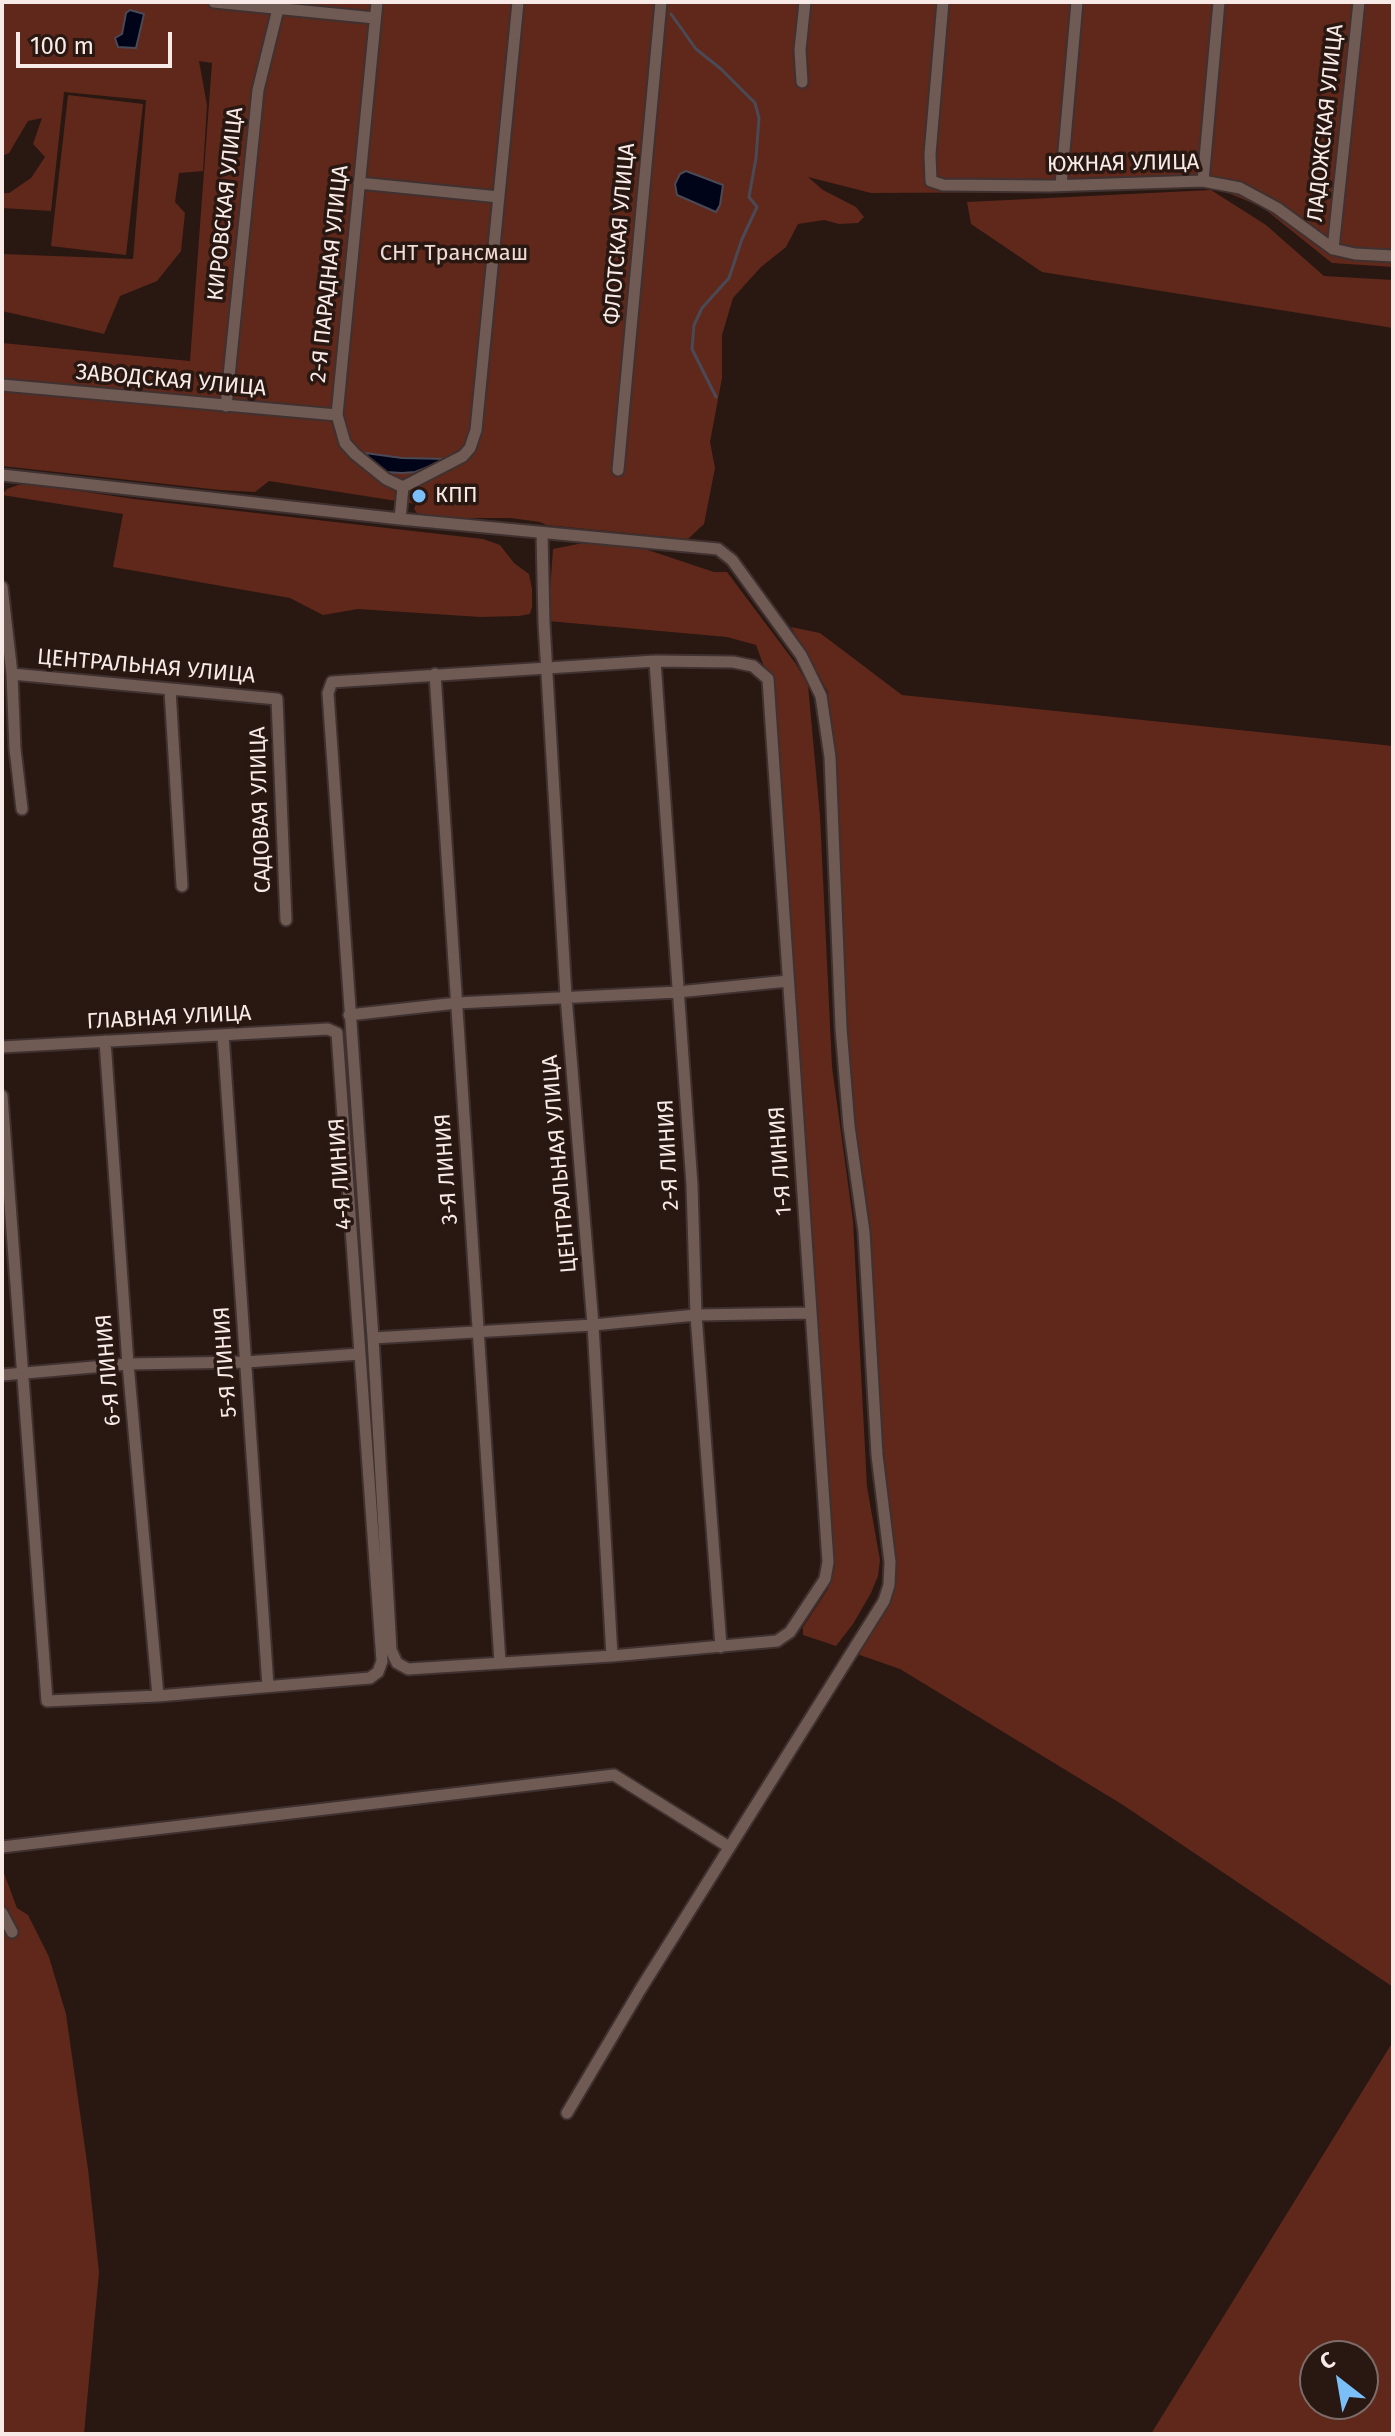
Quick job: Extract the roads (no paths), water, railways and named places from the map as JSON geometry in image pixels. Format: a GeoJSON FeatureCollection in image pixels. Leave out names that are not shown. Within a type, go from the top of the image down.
{"type":"FeatureCollection","features":[{"type":"Feature","properties":{"kind":"street"},"geometry":{"type":"LineString","coordinates":[[214,2],[375,18]]}},
{"type":"Feature","properties":{"kind":"street","name":"2-Я ПАРАДНАЯ УЛИЦА"},"geometry":{"type":"LineString","coordinates":[[377,2],[337,415],[345,443],[355,454],[386,479],[403,487]]}},
{"type":"Feature","properties":{"kind":"street"},"geometry":{"type":"LineString","coordinates":[[400,519],[403,487],[463,456],[470,448],[476,430],[518,2]]}},
{"type":"Feature","properties":{"kind":"street","name":"ФЛОТСКАЯ УЛИЦА"},"geometry":{"type":"LineString","coordinates":[[618,470],[661,2]]}},
{"type":"Feature","properties":{"kind":"street"},"geometry":{"type":"LineString","coordinates":[[802,82],[800,50],[805,2]]}},
{"type":"Feature","properties":{"kind":"street","name":"ЮЖНАЯ УЛИЦА"},"geometry":{"type":"LineString","coordinates":[[943,2],[930,154],[931,181],[943,185],[1203,181],[1240,188],[1277,208],[1333,249],[1355,254],[1393,256]]}},
{"type":"Feature","properties":{"kind":"street"},"geometry":{"type":"LineString","coordinates":[[1061,185],[1077,2]]}},
{"type":"Feature","properties":{"kind":"street"},"geometry":{"type":"LineString","coordinates":[[1203,181],[1219,2]]}},
{"type":"Feature","properties":{"kind":"street","name":"ЛАДОЖСКАЯ УЛИЦА"},"geometry":{"type":"LineString","coordinates":[[1333,249],[1359,2]]}},
{"type":"Feature","properties":{"kind":"street","name":"КИРОВСКАЯ УЛИЦА"},"geometry":{"type":"LineString","coordinates":[[226,406],[258,90],[278,9]]}},
{"type":"Feature","properties":{"kind":"street"},"geometry":{"type":"LineString","coordinates":[[359,183],[499,197]]}},
{"type":"Feature","properties":{"kind":"street","name":"ЗАВОДСКАЯ УЛИЦА"},"geometry":{"type":"LineString","coordinates":[[2,385],[337,415]]}},
{"type":"Feature","properties":{"kind":"street"},"geometry":{"type":"LineString","coordinates":[[2,475],[400,519],[718,549],[732,560],[801,655],[821,696],[830,757],[841,1028],[849,1126],[864,1232],[877,1455],[890,1562],[889,1585],[884,1601],[567,2113]]}},
{"type":"Feature","properties":{"kind":"street","name":"ЦЕНТРАЛЬНАЯ УЛИЦА"},"geometry":{"type":"LineString","coordinates":[[542,533],[546,669],[566,996],[593,1325],[612,1656]]}},
{"type":"Feature","properties":{"kind":"street"},"geometry":{"type":"LineString","coordinates":[[2,587],[22,809]]}},
{"type":"Feature","properties":{"kind":"street"},"geometry":{"type":"LineString","coordinates":[[435,674],[655,661]]}},
{"type":"Feature","properties":{"kind":"street","name":"1-Я ЛИНИЯ"},"geometry":{"type":"LineString","coordinates":[[655,661],[733,662],[753,666],[768,679],[828,1562],[818,1593],[790,1632],[777,1641],[721,1647]]}},
{"type":"Feature","properties":{"kind":"street","name":"2-Я ЛИНИЯ"},"geometry":{"type":"LineString","coordinates":[[655,661],[692,1185],[696,1315],[721,1647]]}},
{"type":"Feature","properties":{"kind":"street","name":"ЦЕНТРАЛЬНАЯ УЛИЦА"},"geometry":{"type":"LineString","coordinates":[[12,674],[277,699]]}},
{"type":"Feature","properties":{"kind":"street","name":"4-Я ЛИНИЯ"},"geometry":{"type":"LineString","coordinates":[[435,674],[332,682],[328,693],[349,1015],[373,1338],[391,1650],[397,1663],[408,1669],[500,1662]]}},
{"type":"Feature","properties":{"kind":"street","name":"3-Я ЛИНИЯ"},"geometry":{"type":"LineString","coordinates":[[435,674],[500,1662]]}},
{"type":"Feature","properties":{"kind":"street"},"geometry":{"type":"LineString","coordinates":[[170,690],[182,886]]}},
{"type":"Feature","properties":{"kind":"street","name":"САДОВАЯ УЛИЦА"},"geometry":{"type":"LineString","coordinates":[[277,699],[286,920]]}},
{"type":"Feature","properties":{"kind":"street"},"geometry":{"type":"LineString","coordinates":[[349,1015],[457,1003],[678,992],[788,981]]}},
{"type":"Feature","properties":{"kind":"street","name":"ГЛАВНАЯ УЛИЦА"},"geometry":{"type":"LineString","coordinates":[[2,1047],[328,1029],[337,1033],[360,1354]]}},
{"type":"Feature","properties":{"kind":"street","name":"5-Я ЛИНИЯ"},"geometry":{"type":"LineString","coordinates":[[223,1035],[268,1686]]}},
{"type":"Feature","properties":{"kind":"street","name":"6-Я ЛИНИЯ"},"geometry":{"type":"LineString","coordinates":[[105,1041],[128,1364],[158,1696]]}},
{"type":"Feature","properties":{"kind":"street"},"geometry":{"type":"LineString","coordinates":[[2,1096],[21,1373],[47,1701],[158,1696],[370,1678],[378,1672],[382,1661],[360,1354],[246,1362],[128,1364],[21,1373],[2,1375]]}},
{"type":"Feature","properties":{"kind":"street"},"geometry":{"type":"LineString","coordinates":[[373,1338],[593,1325],[696,1315],[811,1313]]}},
{"type":"Feature","properties":{"kind":"street"},"geometry":{"type":"LineString","coordinates":[[500,1662],[721,1647]]}},
{"type":"Feature","properties":{"kind":"street"},"geometry":{"type":"LineString","coordinates":[[2,1847],[614,1775],[729,1847]]}},
{"type":"Feature","properties":{"kind":"street"},"geometry":{"type":"LineString","coordinates":[[2,1913],[12,1932]]}},
{"type":"Feature","properties":{"kind":"water"},"geometry":{"type":"Polygon","coordinates":[[[130,10],[144,14],[136,48],[118,47],[115,38],[122,34],[126,13],[130,10]]]}},
{"type":"Feature","properties":{"kind":"water"},"geometry":{"type":"Polygon","coordinates":[[[686,171],[723,185],[716,212],[677,195],[675,184],[680,174],[686,171]]]}},
{"type":"Feature","properties":{"kind":"water"},"geometry":{"type":"Polygon","coordinates":[[[365,453],[448,459],[415,472],[386,472],[365,453]]]}},
{"type":"Feature","properties":{"kind":"waterway"},"geometry":{"type":"LineString","coordinates":[[671,14],[696,49],[755,103],[759,118],[749,197],[757,207],[729,278],[702,308],[694,325],[692,349],[716,397]]}},
{"type":"Feature","properties":{"kind":"place","name":"КПП"},"geometry":{"type":"Point","coordinates":[419,496]}},
{"type":"Feature","properties":{"kind":"park label","name":"СНТ Трансмаш"},"geometry":{"type":"Point","coordinates":[454,254]}}]}
